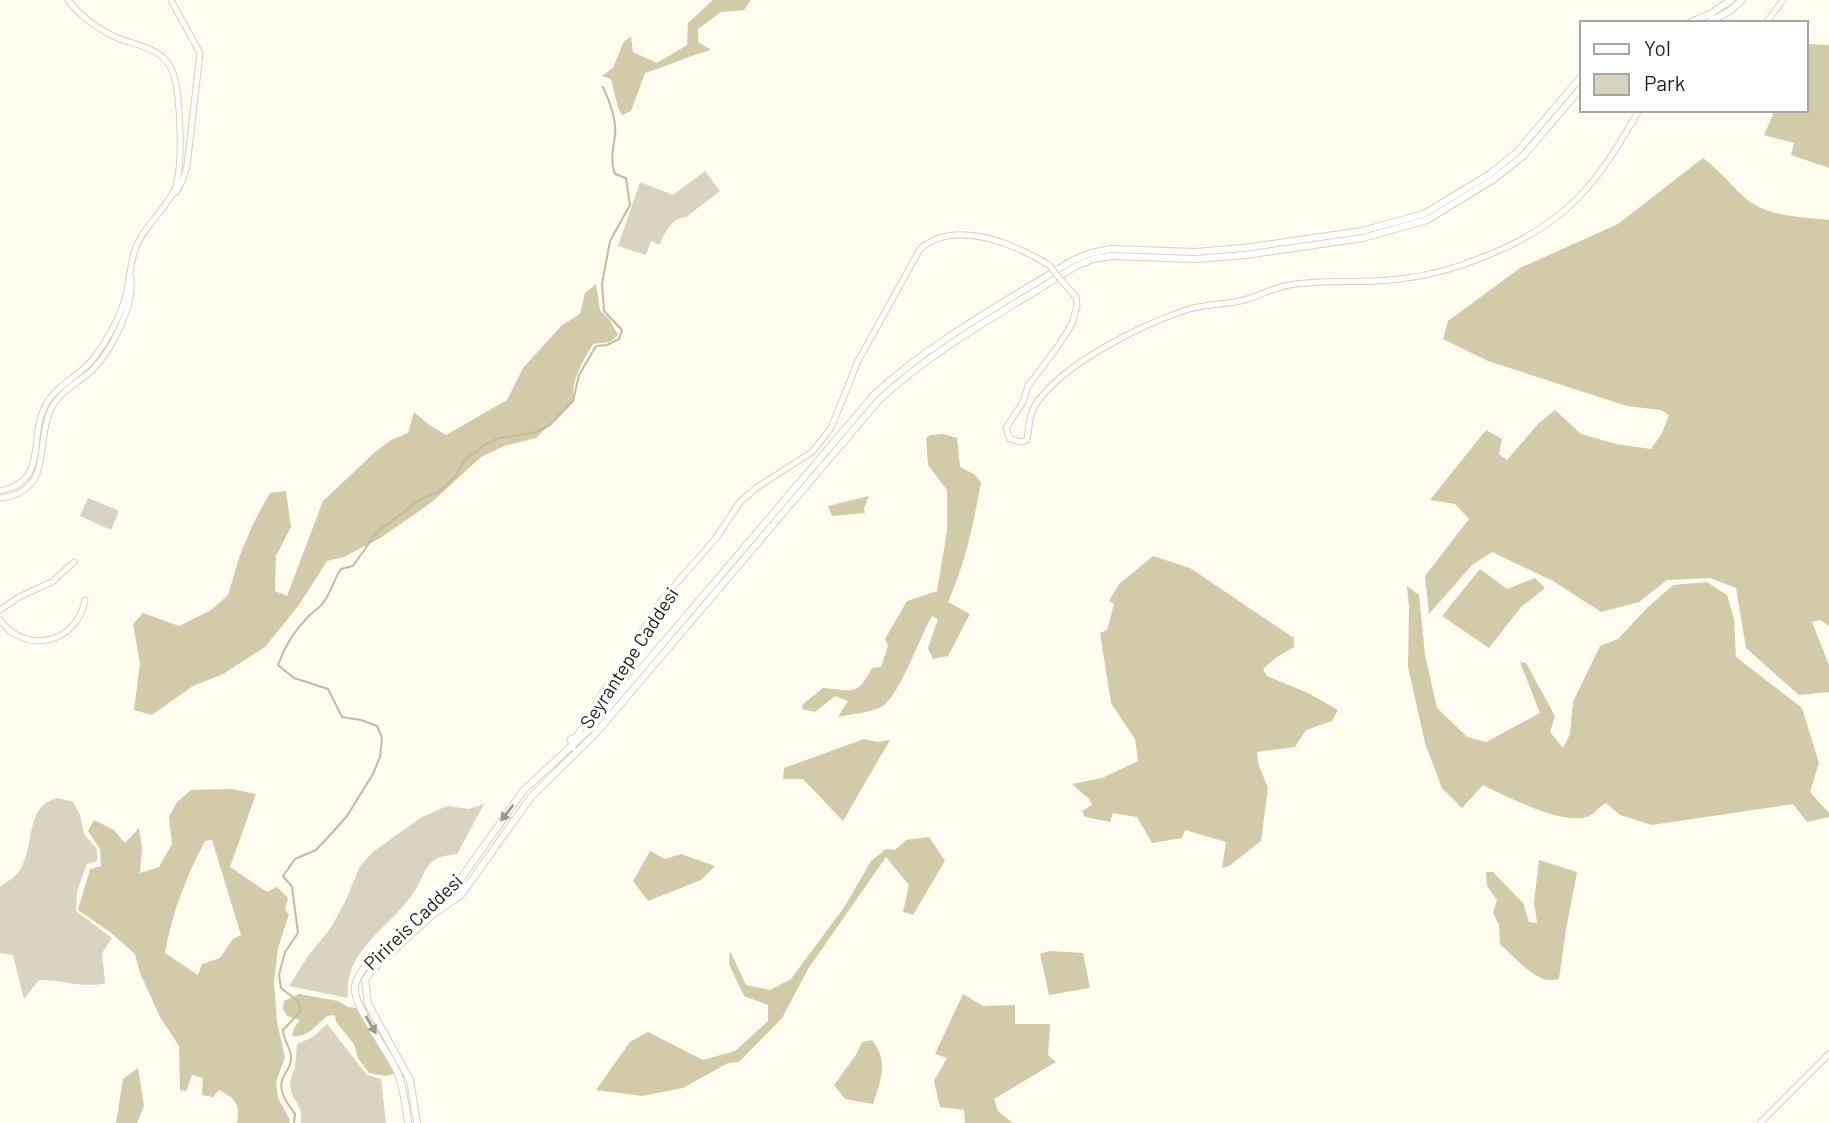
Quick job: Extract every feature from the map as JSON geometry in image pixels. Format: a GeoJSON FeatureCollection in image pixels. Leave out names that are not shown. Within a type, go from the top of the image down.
{"type":"FeatureCollection","features":[{"type":"Feature","properties":{"kind":"main road"},"geometry":{"type":"LineString","coordinates":[[1694,21],[1731,0]]}},
{"type":"Feature","properties":{"kind":"main road"},"geometry":{"type":"LineString","coordinates":[[1711,21],[1731,10],[1742,0]]}},
{"type":"Feature","properties":{"kind":"main road"},"geometry":{"type":"LineString","coordinates":[[574,749],[874,395],[893,377],[938,345],[1073,260],[1091,253],[1112,249],[1195,252],[1244,248],[1362,231],[1424,214],[1490,174],[1518,151],[1580,78]]}},
{"type":"Feature","properties":{"kind":"main road"},"geometry":{"type":"LineString","coordinates":[[574,749],[596,733],[879,400],[897,383],[942,350],[1076,266],[1093,259],[1112,256],[1195,259],[1245,255],[1363,237],[1427,220],[1494,179],[1523,156],[1580,89]]}},
{"type":"Feature","properties":{"kind":"main road","name":"Pirireis Caddesi"},"geometry":{"type":"LineString","coordinates":[[408,1123],[398,1073],[357,1002],[354,986],[358,975],[425,908],[454,887],[523,791],[574,749]]}},
{"type":"Feature","properties":{"kind":"main road","name":"Pirireis Caddesi"},"geometry":{"type":"LineString","coordinates":[[417,1123],[410,1080],[368,1004],[365,980],[372,970],[432,915],[460,895],[531,797],[574,749]]}},
{"type":"Feature","properties":{"kind":"street"},"geometry":{"type":"LineString","coordinates":[[68,0],[77,12],[101,29],[115,37],[154,50],[173,71],[180,172],[171,197]]}},
{"type":"Feature","properties":{"kind":"street"},"geometry":{"type":"LineString","coordinates":[[11,496],[32,468],[40,421],[46,405],[56,391],[96,356],[125,301],[139,240],[179,189],[187,166],[200,53],[171,0]]}},
{"type":"Feature","properties":{"kind":"street"},"geometry":{"type":"LineString","coordinates":[[1767,21],[1783,0]]}},
{"type":"Feature","properties":{"kind":"street","name":"Seyrantepe Caddesi"},"geometry":{"type":"LineString","coordinates":[[574,749],[570,739],[576,737],[604,690],[634,654],[640,635],[661,601],[692,569],[740,502],[755,488],[812,452],[831,428],[858,361],[920,249],[929,240],[975,235],[1026,253],[1049,265],[1076,297],[1077,306],[1072,324],[1028,386],[1023,402],[1006,428],[1010,439],[1021,442],[1027,440],[1035,405],[1056,382],[1090,357],[1132,332],[1188,309],[1243,300],[1288,285],[1399,280],[1487,256],[1527,236],[1563,214],[1589,188],[1638,112]]}},
{"type":"Feature","properties":{"kind":"street"},"geometry":{"type":"LineString","coordinates":[[0,498],[25,489],[34,479],[47,420],[56,402],[96,365],[124,317],[130,300],[130,276]]}},
{"type":"Feature","properties":{"kind":"street"},"geometry":{"type":"LineString","coordinates":[[0,491],[22,484]]}},
{"type":"Feature","properties":{"kind":"street"},"geometry":{"type":"LineString","coordinates":[[0,610],[19,597],[47,585],[74,562]]}},
{"type":"Feature","properties":{"kind":"street"},"geometry":{"type":"LineString","coordinates":[[0,620],[24,638],[52,639],[65,634],[76,625],[85,600]]}},
{"type":"Feature","properties":{"kind":"street"},"geometry":{"type":"LineString","coordinates":[[1760,1123],[1829,1054]]}},
{"type":"Feature","properties":{"kind":"green space"},"geometry":{"type":"Polygon","coordinates":[[[705,171],[720,191],[686,217],[672,223],[659,245],[651,241],[646,255],[618,246],[640,182],[673,195],[705,171]]]}},
{"type":"Feature","properties":{"kind":"green space"},"geometry":{"type":"Polygon","coordinates":[[[88,498],[119,511],[111,530],[80,516],[88,498]]]}},
{"type":"Feature","properties":{"kind":"green space"},"geometry":{"type":"Polygon","coordinates":[[[58,798],[73,802],[80,815],[84,834],[97,849],[97,861],[87,864],[77,891],[76,911],[112,938],[102,953],[105,983],[89,985],[39,980],[24,999],[13,955],[0,953],[0,887],[21,868],[35,817],[40,809],[58,798]]]}},
{"type":"Feature","properties":{"kind":"green space"},"geometry":{"type":"Polygon","coordinates":[[[484,804],[457,854],[432,862],[412,895],[360,954],[348,981],[348,998],[289,986],[330,929],[360,866],[374,851],[422,817],[447,806],[469,809],[484,804]]]}},
{"type":"Feature","properties":{"kind":"green space"},"geometry":{"type":"Polygon","coordinates":[[[327,1024],[367,1075],[381,1079],[386,1123],[301,1123],[301,1111],[291,1092],[290,1081],[295,1067],[297,1044],[313,1037],[327,1024]]]}},
{"type":"Feature","properties":{"kind":"shaded area"},"geometry":{"type":"Polygon","coordinates":[[[713,0],[751,0],[744,10],[721,12],[698,29],[698,42],[711,50],[645,73],[631,111],[622,115],[611,79],[602,76],[613,68],[624,41],[631,37],[633,52],[657,63],[687,45],[688,23],[713,0]]]}},
{"type":"Feature","properties":{"kind":"shaded area"},"geometry":{"type":"Polygon","coordinates":[[[1808,44],[1829,45],[1829,168],[1791,155],[1794,143],[1764,135],[1774,112],[1808,112],[1808,44]]]}},
{"type":"Feature","properties":{"kind":"shaded area"},"geometry":{"type":"Polygon","coordinates":[[[1703,158],[1744,197],[1763,209],[1784,215],[1829,220],[1829,626],[1820,620],[1812,622],[1829,665],[1829,692],[1799,695],[1746,648],[1736,588],[1710,578],[1667,580],[1639,602],[1601,612],[1553,581],[1492,552],[1472,565],[1429,614],[1425,576],[1469,519],[1455,504],[1430,500],[1486,430],[1502,439],[1499,454],[1507,460],[1539,423],[1555,410],[1581,434],[1616,444],[1651,449],[1662,433],[1669,415],[1661,410],[1627,406],[1488,361],[1443,339],[1448,321],[1520,268],[1618,224],[1703,158]]]}},
{"type":"Feature","properties":{"kind":"shaded area"},"geometry":{"type":"Polygon","coordinates":[[[596,284],[600,310],[618,335],[610,342],[593,344],[576,378],[574,401],[536,438],[504,446],[481,457],[432,502],[382,537],[344,557],[327,561],[299,605],[265,647],[223,674],[193,686],[152,715],[134,710],[140,664],[133,624],[143,613],[179,626],[211,610],[228,595],[240,555],[270,493],[286,491],[291,527],[276,556],[275,591],[287,596],[323,501],[375,452],[391,440],[408,433],[414,412],[446,435],[507,400],[523,368],[562,325],[580,314],[585,293],[596,284]]]}},
{"type":"Feature","properties":{"kind":"shaded area"},"geometry":{"type":"Polygon","coordinates":[[[943,434],[957,438],[960,467],[974,474],[981,482],[968,543],[948,602],[970,614],[948,656],[933,659],[928,648],[938,619],[932,616],[902,680],[881,707],[838,717],[848,701],[835,696],[815,712],[802,709],[803,704],[823,688],[858,688],[872,668],[881,667],[888,646],[885,639],[907,601],[937,591],[947,531],[947,490],[928,465],[926,438],[943,434]]]}},
{"type":"Feature","properties":{"kind":"shaded area"},"geometry":{"type":"Polygon","coordinates":[[[869,496],[864,508],[865,513],[832,516],[828,506],[869,496]]]}},
{"type":"Feature","properties":{"kind":"shaded area"},"geometry":{"type":"Polygon","coordinates":[[[1153,556],[1190,568],[1294,638],[1294,647],[1263,669],[1267,676],[1308,693],[1338,710],[1332,721],[1306,730],[1295,747],[1257,752],[1259,766],[1268,788],[1261,841],[1229,866],[1222,868],[1226,842],[1185,830],[1182,838],[1152,843],[1137,817],[1113,813],[1110,822],[1085,817],[1082,811],[1092,805],[1072,784],[1102,778],[1138,761],[1135,739],[1111,703],[1100,633],[1107,630],[1114,604],[1109,601],[1119,584],[1153,556]]]}},
{"type":"Feature","properties":{"kind":"shaded area"},"geometry":{"type":"Polygon","coordinates":[[[1480,569],[1507,589],[1535,578],[1545,588],[1521,607],[1489,648],[1442,616],[1480,569]]]}},
{"type":"Feature","properties":{"kind":"shaded area"},"geometry":{"type":"Polygon","coordinates":[[[1707,582],[1727,595],[1734,619],[1736,657],[1802,708],[1819,763],[1810,792],[1829,813],[1829,817],[1807,822],[1793,804],[1652,825],[1620,815],[1606,803],[1591,815],[1579,818],[1551,814],[1483,785],[1462,808],[1442,788],[1425,743],[1408,667],[1407,586],[1419,595],[1425,655],[1437,708],[1467,737],[1486,742],[1540,713],[1520,662],[1526,663],[1555,716],[1550,732],[1563,748],[1570,734],[1573,702],[1600,646],[1618,639],[1673,585],[1707,582]]]}},
{"type":"Feature","properties":{"kind":"shaded area"},"geometry":{"type":"Polygon","coordinates":[[[864,739],[877,742],[890,740],[843,821],[803,779],[783,779],[784,768],[864,739]]]}},
{"type":"Feature","properties":{"kind":"shaded area"},"geometry":{"type":"Polygon","coordinates":[[[232,789],[256,794],[230,867],[267,892],[277,887],[288,898],[285,910],[289,914],[278,948],[274,982],[277,1022],[285,1057],[276,1082],[278,1098],[290,1120],[289,1123],[237,1123],[236,1102],[219,1090],[213,1097],[202,1095],[203,1078],[192,1075],[186,1091],[180,1090],[179,1046],[160,1017],[140,973],[135,954],[110,932],[78,910],[90,869],[101,866],[100,849],[88,831],[94,820],[114,830],[125,843],[139,828],[142,848],[140,873],[159,867],[172,844],[169,817],[177,802],[191,790],[232,789]],[[212,840],[205,841],[180,895],[165,953],[198,975],[202,964],[220,958],[233,939],[241,935],[212,840]]]}},
{"type":"Feature","properties":{"kind":"shaded area"},"geometry":{"type":"Polygon","coordinates":[[[929,837],[945,861],[913,915],[903,912],[909,885],[886,857],[808,969],[782,1018],[739,1062],[728,1063],[683,1088],[642,1096],[596,1090],[630,1042],[648,1032],[703,1060],[735,1051],[768,1021],[768,1005],[744,996],[729,964],[730,951],[746,985],[770,990],[791,979],[845,906],[871,861],[886,849],[895,850],[906,840],[929,837]]]}},
{"type":"Feature","properties":{"kind":"shaded area"},"geometry":{"type":"Polygon","coordinates":[[[650,851],[665,859],[681,854],[715,866],[701,880],[648,901],[633,881],[650,851]]]}},
{"type":"Feature","properties":{"kind":"shaded area"},"geometry":{"type":"Polygon","coordinates":[[[1539,860],[1577,872],[1559,979],[1551,980],[1535,974],[1500,944],[1499,925],[1493,913],[1497,900],[1487,886],[1486,872],[1493,872],[1523,903],[1529,922],[1537,923],[1534,902],[1539,860]]]}},
{"type":"Feature","properties":{"kind":"shaded area"},"geometry":{"type":"Polygon","coordinates":[[[1049,951],[1083,953],[1090,988],[1049,995],[1040,954],[1049,951]]]}},
{"type":"Feature","properties":{"kind":"shaded area"},"geometry":{"type":"Polygon","coordinates":[[[299,994],[338,1001],[356,1008],[395,1073],[386,1076],[369,1073],[358,1058],[354,1044],[336,1022],[335,1015],[327,1016],[303,1035],[292,1036],[300,1020],[287,1016],[283,1009],[284,1001],[299,994]]]}},
{"type":"Feature","properties":{"kind":"shaded area"},"geometry":{"type":"Polygon","coordinates":[[[963,994],[983,1006],[1015,1005],[1015,1024],[1050,1024],[1048,1055],[1056,1062],[994,1099],[998,1111],[1013,1123],[965,1123],[964,1110],[940,1107],[934,1081],[947,1058],[935,1054],[963,994]]]}},
{"type":"Feature","properties":{"kind":"shaded area"},"geometry":{"type":"Polygon","coordinates":[[[872,1040],[882,1063],[881,1079],[873,1104],[845,1099],[834,1085],[862,1042],[872,1040]]]}},
{"type":"Feature","properties":{"kind":"shaded area"},"geometry":{"type":"Polygon","coordinates":[[[138,1068],[144,1106],[137,1123],[116,1123],[123,1079],[138,1068]]]}},
{"type":"Feature","properties":{"kind":"waterway"},"geometry":{"type":"LineString","coordinates":[[294,1123],[295,1114],[281,1088],[291,1060],[283,1030],[301,1011],[299,1002],[281,988],[279,975],[285,952],[298,933],[292,887],[283,876],[295,859],[316,850],[347,816],[373,774],[380,757],[382,738],[377,726],[342,717],[328,689],[294,678],[278,665],[294,634],[326,599],[341,569],[353,566],[377,532],[421,499],[442,490],[455,477],[464,461],[483,446],[499,438],[533,433],[550,425],[573,401],[579,375],[596,346],[607,345],[619,339],[622,330],[604,311],[602,284],[610,241],[630,205],[626,178],[615,174],[613,169],[615,124],[603,87]]}}]}
